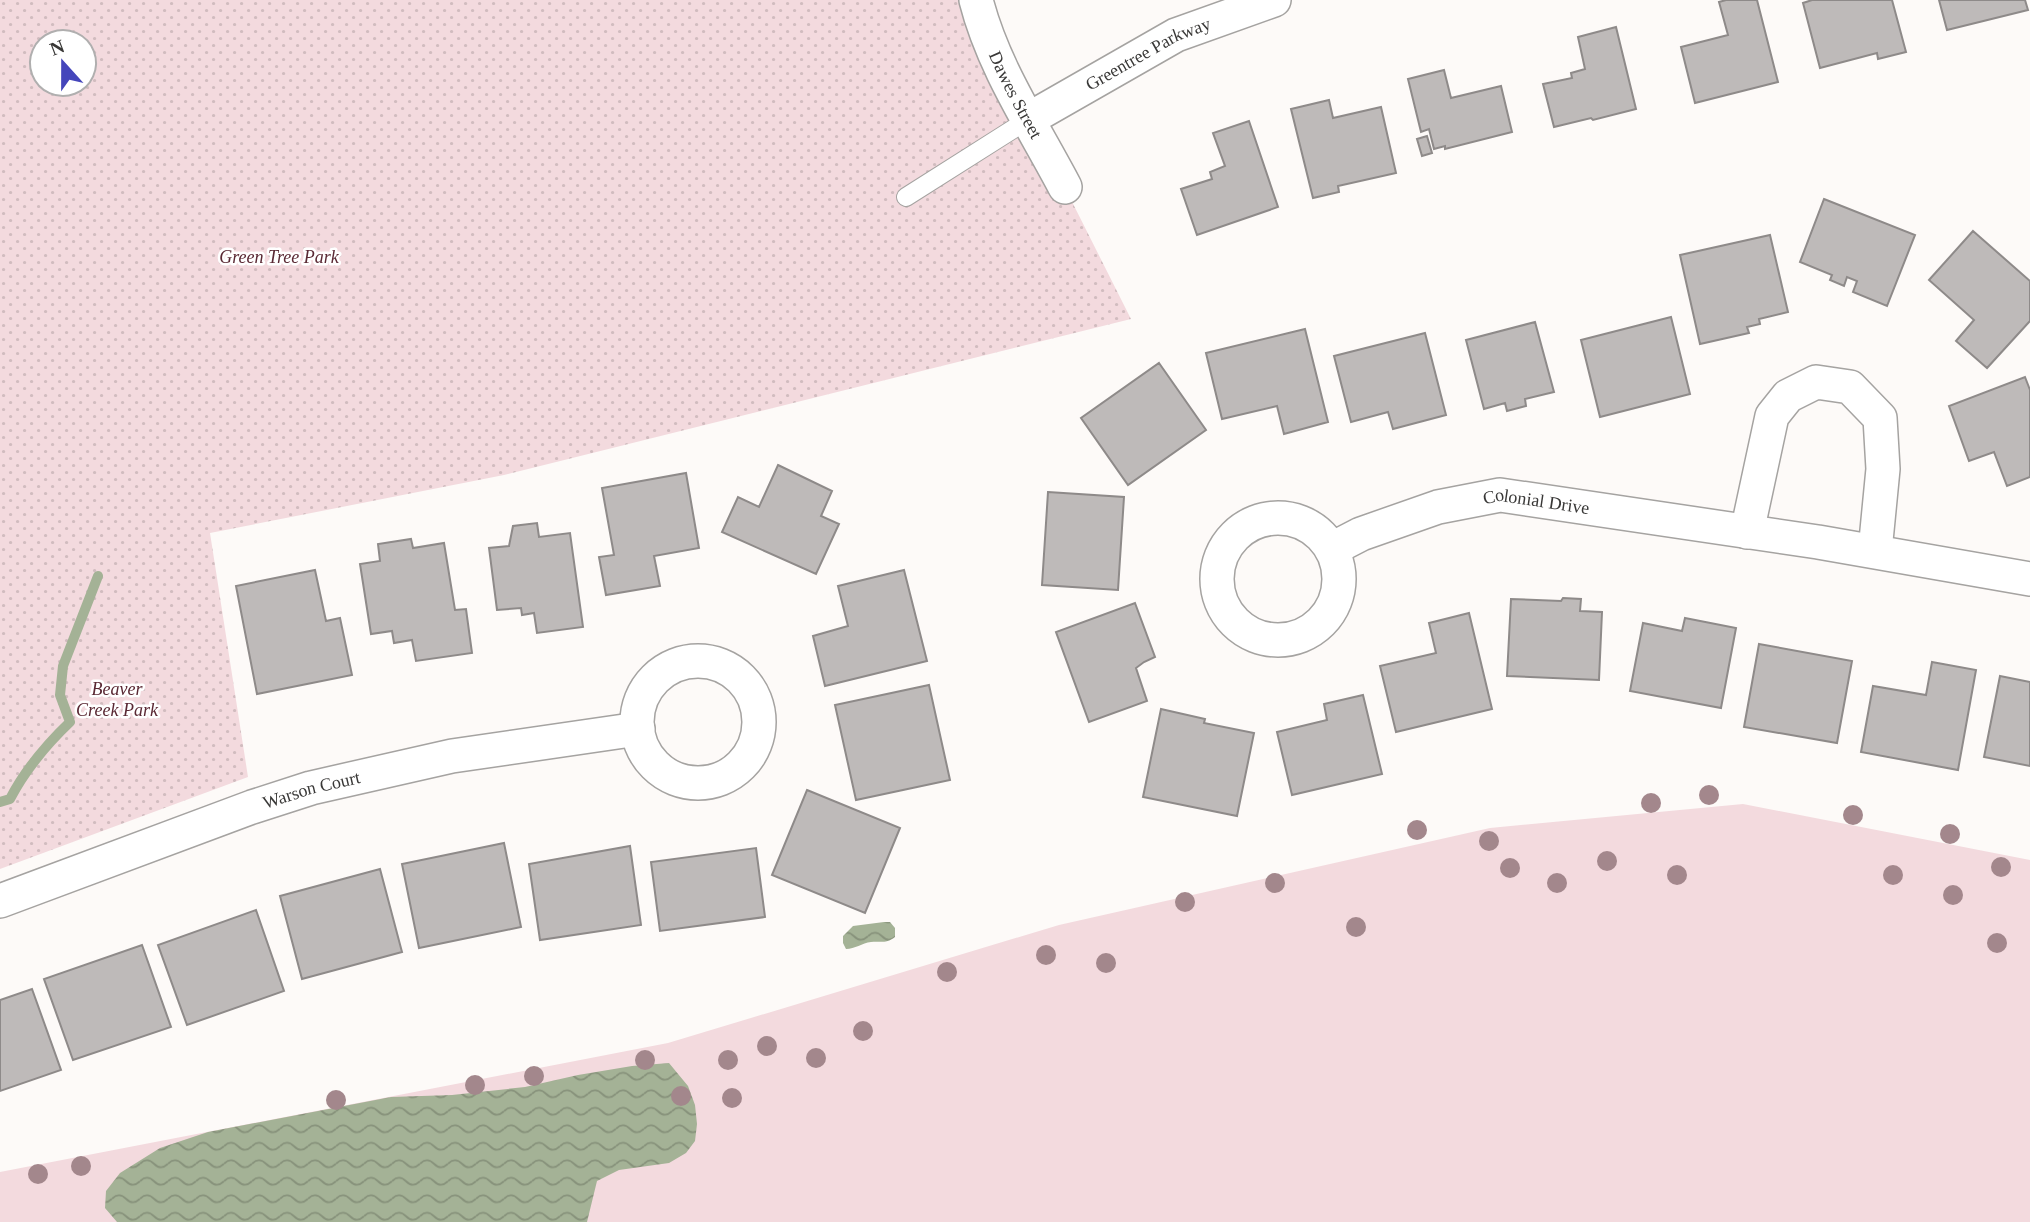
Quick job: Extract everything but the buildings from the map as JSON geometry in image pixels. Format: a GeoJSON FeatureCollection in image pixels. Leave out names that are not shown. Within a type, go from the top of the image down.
{"type":"FeatureCollection","features":[{"type":"Feature","properties":{"kind":"street","name":"Dawes Street"},"geometry":{"type":"LineString","coordinates":[[976,0],[1003,73],[1065,187]]}},
{"type":"Feature","properties":{"kind":"street","name":"Greentree Parkway"},"geometry":{"type":"LineString","coordinates":[[1029,119],[1176,36],[1274,0]]}},
{"type":"Feature","properties":{"kind":"street"},"geometry":{"type":"LineString","coordinates":[[1747,532],[1772,416],[1788,396],[1816,382],[1850,387],[1881,418],[1883,469],[1875,551]]}},
{"type":"Feature","properties":{"kind":"street","name":"Colonial Drive"},"geometry":{"type":"LineString","coordinates":[[1332,549],[1361,534],[1438,507],[1500,495],[1875,551],[2030,579]]}},
{"type":"Feature","properties":{"kind":"street","name":"Warson Court"},"geometry":{"type":"LineString","coordinates":[[0,901],[252,807],[311,788],[452,756],[638,729]]}},
{"type":"Feature","properties":{"kind":"lane"},"geometry":{"type":"LineString","coordinates":[[906,197],[1029,119]]}},
{"type":"Feature","properties":{"kind":"green space","name":"Green Tree Park"},"geometry":{"type":"Polygon","coordinates":[[[0,0],[976,0],[1054,166],[1131,319],[504,475],[210,533],[248,777],[0,869],[0,0]]]}},
{"type":"Feature","properties":{"kind":"green space"},"geometry":{"type":"Polygon","coordinates":[[[1743,804],[2030,860],[2030,1222],[0,1222],[0,1172],[668,1043],[1059,925],[1490,828],[1743,804]]]}},
{"type":"Feature","properties":{"kind":"water"},"geometry":{"type":"Polygon","coordinates":[[[890,922],[895,928],[895,937],[846,949],[843,936],[853,926],[890,922]]]}},
{"type":"Feature","properties":{"kind":"water"},"geometry":{"type":"Polygon","coordinates":[[[669,1063],[688,1086],[695,1105],[695,1141],[686,1153],[669,1163],[619,1170],[597,1181],[587,1222],[117,1222],[105,1208],[106,1191],[120,1173],[160,1148],[208,1132],[391,1097],[452,1095],[525,1087],[632,1066],[669,1063]]]}},
{"type":"Feature","properties":{"kind":"waterway"},"geometry":{"type":"LineString","coordinates":[[0,802],[10,799],[37,758],[70,722],[60,695],[63,666],[98,576]]}},
{"type":"Feature","properties":{"kind":"park label","name":"Beaver Creek Park"},"geometry":{"type":"Point","coordinates":[117,699]}}]}
